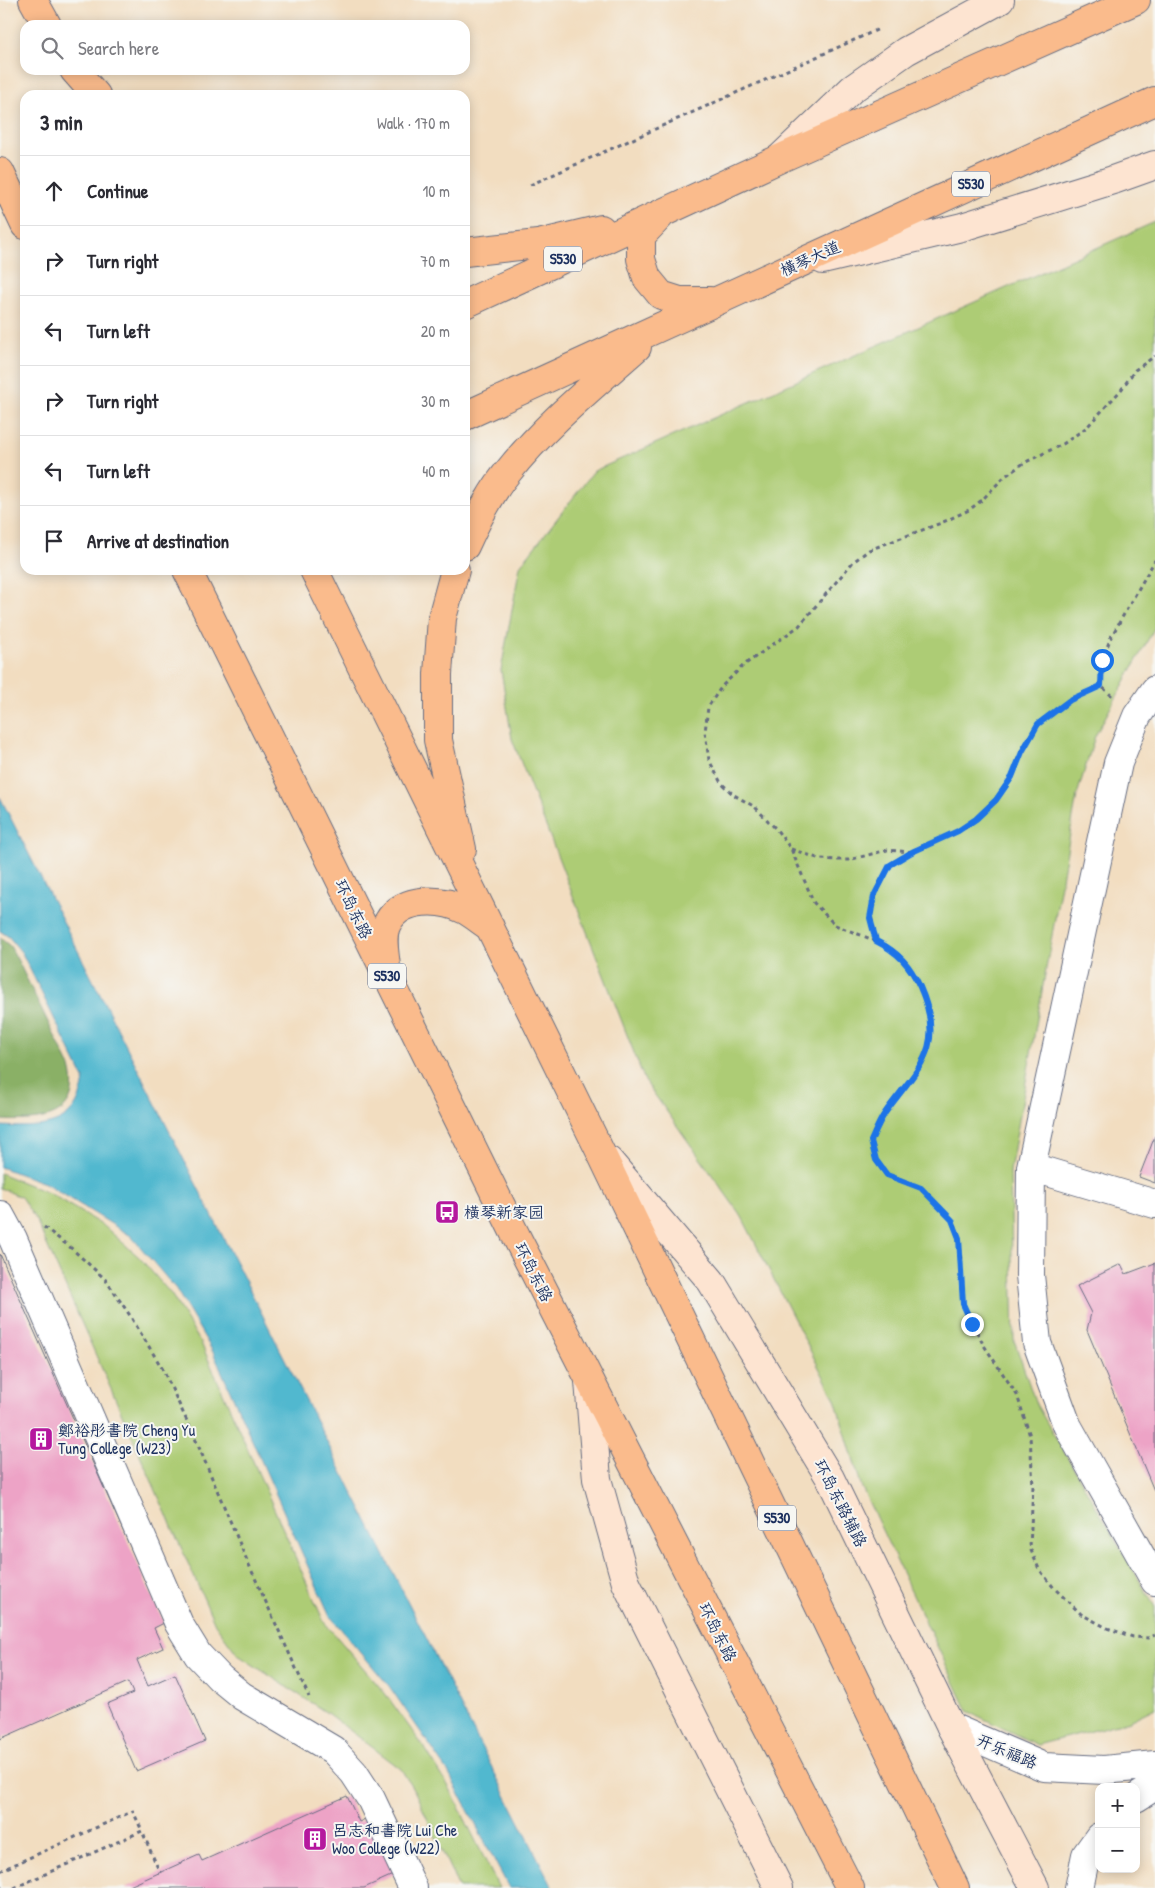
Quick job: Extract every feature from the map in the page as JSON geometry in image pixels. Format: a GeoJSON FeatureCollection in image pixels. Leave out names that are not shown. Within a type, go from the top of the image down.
{"type":"FeatureCollection","features":[{"type":"Feature","properties":{"kind":"main road"},"geometry":{"type":"LineString","coordinates":[[33,0],[44,20]]}},
{"type":"Feature","properties":{"kind":"main road"},"geometry":{"type":"LineString","coordinates":[[779,159],[852,89],[906,50],[1000,0]]}},
{"type":"Feature","properties":{"kind":"main road","name":"S530"},"geometry":{"type":"LineString","coordinates":[[470,302],[779,159],[1136,0]]}},
{"type":"Feature","properties":{"kind":"main road"},"geometry":{"type":"LineString","coordinates":[[74,75],[80,90]]}},
{"type":"Feature","properties":{"kind":"main road"},"geometry":{"type":"LineString","coordinates":[[77,75],[91,90]]}},
{"type":"Feature","properties":{"kind":"main road","name":"横琴大道"},"geometry":{"type":"LineString","coordinates":[[470,414],[1155,100]]}},
{"type":"Feature","properties":{"kind":"main road"},"geometry":{"type":"LineString","coordinates":[[788,268],[962,227],[1155,165]]}},
{"type":"Feature","properties":{"kind":"main road"},"geometry":{"type":"LineString","coordinates":[[0,172],[20,214]]}},
{"type":"Feature","properties":{"kind":"main road"},"geometry":{"type":"LineString","coordinates":[[470,251],[538,244],[661,215]]}},
{"type":"Feature","properties":{"kind":"main road"},"geometry":{"type":"LineString","coordinates":[[661,215],[641,236],[641,259],[647,278],[661,295],[680,301],[714,301]]}},
{"type":"Feature","properties":{"kind":"main road"},"geometry":{"type":"LineString","coordinates":[[470,535],[506,474],[557,418],[658,328]]}},
{"type":"Feature","properties":{"kind":"main road","name":"环岛东路"},"geometry":{"type":"LineString","coordinates":[[189,575],[589,1381],[850,1888]]}},
{"type":"Feature","properties":{"kind":"main road","name":"S530"},"geometry":{"type":"LineString","coordinates":[[316,575],[598,1148],[955,1888]]}},
{"type":"Feature","properties":{"kind":"main road"},"geometry":{"type":"LineString","coordinates":[[454,575],[442,618],[438,674],[438,740],[471,889]]}},
{"type":"Feature","properties":{"kind":"main road"},"geometry":{"type":"LineString","coordinates":[[387,975],[384,939],[388,922],[401,908],[419,902],[440,902],[464,910],[491,928]]}},
{"type":"Feature","properties":{"kind":"main road","name":"环岛东路辅路"},"geometry":{"type":"LineString","coordinates":[[598,1148],[711,1281],[830,1478],[951,1727],[1035,1888]]}},
{"type":"Feature","properties":{"kind":"main road"},"geometry":{"type":"LineString","coordinates":[[589,1381],[597,1479],[626,1583],[779,1888]]}},
{"type":"Feature","properties":{"kind":"street"},"geometry":{"type":"LineString","coordinates":[[1155,690],[1137,716],[1118,763],[1031,1167],[1030,1275],[1038,1343],[1067,1425],[1155,1580]]}},
{"type":"Feature","properties":{"kind":"street"},"geometry":{"type":"LineString","coordinates":[[1031,1167],[1155,1204]]}},
{"type":"Feature","properties":{"kind":"street"},"geometry":{"type":"LineString","coordinates":[[0,1215],[13,1239],[179,1624],[198,1655],[220,1678],[242,1696],[333,1750],[354,1773],[371,1799],[414,1888]]}},
{"type":"Feature","properties":{"kind":"street","name":"开乐福路"},"geometry":{"type":"LineString","coordinates":[[951,1727],[1044,1767],[1104,1770],[1155,1765]]}},
{"type":"Feature","properties":{"kind":"street"},"geometry":{"type":"LineString","coordinates":[[1140,1795],[1155,1786]]}},
{"type":"Feature","properties":{"kind":"street"},"geometry":{"type":"LineString","coordinates":[[1079,1888],[1086,1855],[1095,1843]]}},
{"type":"Feature","properties":{"kind":"path"},"geometry":{"type":"LineString","coordinates":[[530,185],[880,28]]}},
{"type":"Feature","properties":{"kind":"path"},"geometry":{"type":"LineString","coordinates":[[1155,356],[1135,370],[1121,390],[1087,427],[1063,444],[1024,463],[1004,477],[982,500],[969,510],[941,523],[869,550],[854,562],[800,626],[744,665],[722,686],[708,707],[705,732],[708,760],[721,783],[734,796],[755,806],[776,828],[791,848],[814,903],[835,925],[892,949],[912,971],[926,1002],[931,1024],[929,1048],[918,1070],[884,1114],[871,1141],[876,1160],[887,1175],[921,1188],[952,1220],[959,1238],[963,1304],[983,1344],[1017,1395],[1030,1436],[1033,1471],[1030,1548],[1039,1569],[1054,1588],[1082,1614],[1107,1628],[1133,1637],[1149,1638],[1155,1635]]}},
{"type":"Feature","properties":{"kind":"path"},"geometry":{"type":"LineString","coordinates":[[1101,686],[1102,660],[1111,637],[1155,560]]}},
{"type":"Feature","properties":{"kind":"path"},"geometry":{"type":"LineString","coordinates":[[876,941],[870,918],[874,896],[890,865],[912,852],[958,831],[976,819],[996,800],[1012,777],[1022,752],[1038,724],[1070,700],[1101,686]]}},
{"type":"Feature","properties":{"kind":"path"},"geometry":{"type":"LineString","coordinates":[[1101,686],[1137,716]]}},
{"type":"Feature","properties":{"kind":"path"},"geometry":{"type":"LineString","coordinates":[[791,848],[820,859],[836,860],[849,860],[887,850],[912,852]]}},
{"type":"Feature","properties":{"kind":"path"},"geometry":{"type":"LineString","coordinates":[[42,1225],[105,1279],[162,1368],[195,1438],[301,1682],[313,1705]]}},
{"type":"Feature","properties":{"kind":"path"},"geometry":{"type":"LineString","coordinates":[[0,1871],[133,1811],[160,1873]]}},
{"type":"Feature","properties":{"kind":"path"},"geometry":{"type":"LineString","coordinates":[[14,1888],[142,1831]]}},
{"type":"Feature","properties":{"kind":"path"},"geometry":{"type":"LineString","coordinates":[[0,1883],[2,1888]]}},
{"type":"Feature","properties":{"kind":"green space"},"geometry":{"type":"Polygon","coordinates":[[[1155,222],[1155,627],[1095,736],[1077,795],[1010,1171],[1014,1340],[1036,1404],[1155,1607],[1155,1708],[1129,1721],[1037,1745],[968,1711],[862,1488],[835,1399],[742,1217],[645,1081],[512,739],[501,670],[520,566],[594,471],[1155,222]]]}},
{"type":"Feature","properties":{"kind":"green space"},"geometry":{"type":"Polygon","coordinates":[[[0,938],[10,946],[70,1067],[73,1085],[70,1098],[64,1108],[43,1118],[0,1120],[0,938]]]}},
{"type":"Feature","properties":{"kind":"green space"},"geometry":{"type":"Polygon","coordinates":[[[0,1173],[51,1194],[105,1227],[139,1257],[171,1294],[201,1343],[324,1622],[384,1692],[426,1750],[449,1787],[499,1888],[459,1888],[415,1792],[401,1769],[327,1713],[238,1655],[215,1624],[36,1220],[21,1197],[0,1188],[0,1173]]]}},
{"type":"Feature","properties":{"kind":"water"},"geometry":{"type":"Polygon","coordinates":[[[0,797],[553,1888],[509,1888],[447,1770],[389,1686],[330,1616],[213,1352],[176,1289],[131,1236],[45,1183],[0,1167],[0,1126],[30,1127],[55,1122],[74,1108],[84,1079],[22,953],[9,937],[0,931],[0,797]]]}},
{"type":"Feature","properties":{"kind":"building"},"geometry":{"type":"Polygon","coordinates":[[[1155,1136],[1155,1183],[1139,1177],[1155,1136]]]}},
{"type":"Feature","properties":{"kind":"building","name":"鄭裕彤書院 Cheng Yu Tung College (W23)"},"geometry":{"type":"Polygon","coordinates":[[[0,1254],[164,1623],[154,1628],[163,1648],[137,1660],[148,1686],[175,1674],[205,1741],[136,1771],[107,1704],[133,1693],[128,1682],[0,1739],[0,1254]]]}},
{"type":"Feature","properties":{"kind":"building"},"geometry":{"type":"Polygon","coordinates":[[[1155,1263],[1155,1493],[1087,1330],[1091,1313],[1077,1286],[1121,1264],[1126,1274],[1155,1263]]]}},
{"type":"Feature","properties":{"kind":"building","name":"呂志和書院 Lui Che Woo College (W22)"},"geometry":{"type":"Polygon","coordinates":[[[347,1796],[359,1822],[369,1817],[395,1874],[364,1888],[125,1888],[199,1855],[202,1861],[347,1796]]]}},
{"type":"Feature","properties":{"kind":"place","name":"横琴新家园"},"geometry":{"type":"Point","coordinates":[447,1212]}},
{"type":"Feature","properties":{"kind":"place","name":"鄭裕彤書院 Cheng Yu Tung College (W23)"},"geometry":{"type":"Point","coordinates":[41,1439]}},
{"type":"Feature","properties":{"kind":"place","name":"呂志和書院 Lui Che Woo College (W22)"},"geometry":{"type":"Point","coordinates":[315,1839]}},
{"type":"Feature","properties":{"kind":"route"},"geometry":{"type":"LineString","coordinates":[[972,1324],[963,1304],[960,1283],[959,1238],[952,1220],[921,1188],[887,1175],[876,1160],[871,1141],[884,1114],[914,1077],[929,1048],[931,1024],[926,1002],[912,971],[892,949],[876,941],[870,918],[874,896],[890,865],[912,852],[958,831],[976,819],[996,800],[1012,777],[1022,752],[1038,724],[1070,700],[1101,686],[1102,660]]}}]}
